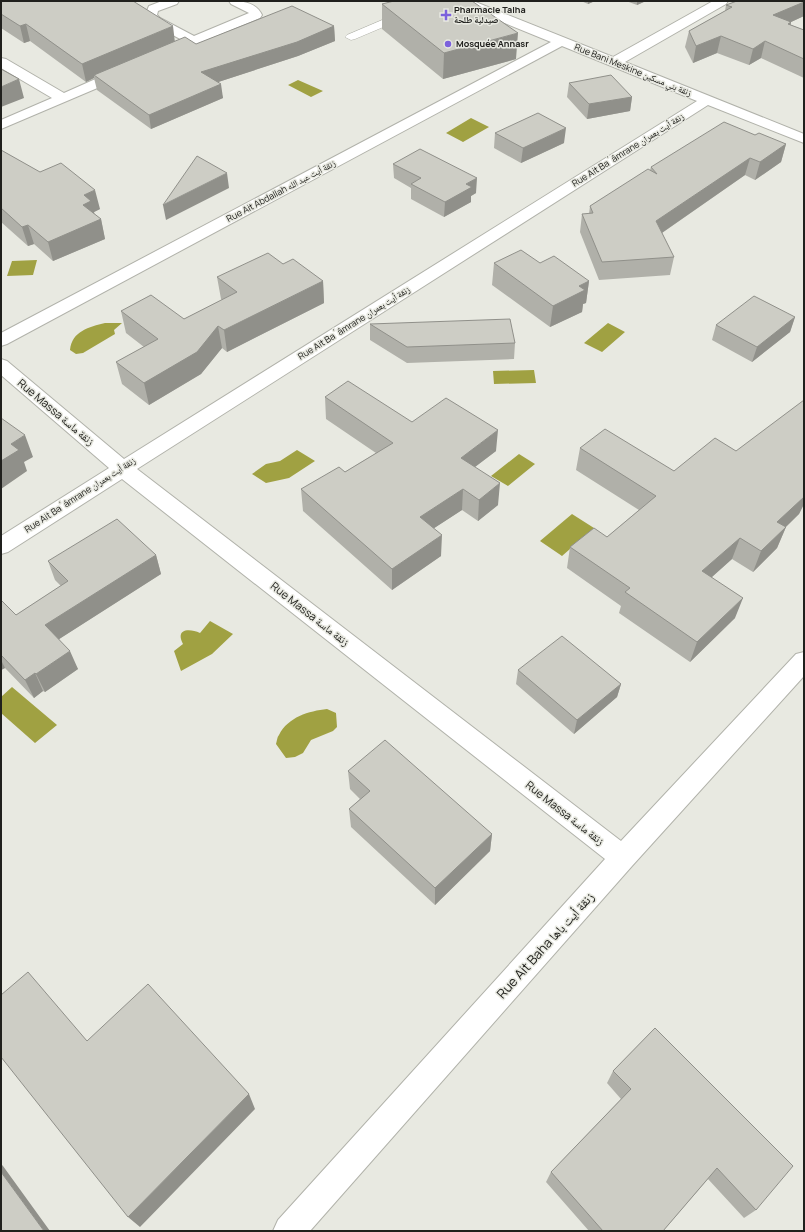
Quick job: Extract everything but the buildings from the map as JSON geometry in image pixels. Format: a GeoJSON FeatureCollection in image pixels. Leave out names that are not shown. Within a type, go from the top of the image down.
{"type":"FeatureCollection","features":[{"type":"Feature","properties":{"kind":"street"},"geometry":{"type":"LineString","coordinates":[[173,1],[153,9],[150,12],[151,15],[156,21],[194,41]]}},
{"type":"Feature","properties":{"kind":"street"},"geometry":{"type":"LineString","coordinates":[[150,60],[256,15],[254,10],[235,1]]}},
{"type":"Feature","properties":{"kind":"street"},"geometry":{"type":"LineString","coordinates":[[404,1],[420,8]]}},
{"type":"Feature","properties":{"kind":"street","name":"Rue Bani Meskine زنقة بني مسكين"},"geometry":{"type":"LineString","coordinates":[[462,1],[804,139]]}},
{"type":"Feature","properties":{"kind":"street"},"geometry":{"type":"LineString","coordinates":[[615,62],[722,1]]}},
{"type":"Feature","properties":{"kind":"street","name":"Rue Ait Abdallah زنقة أيت عبد الله"},"geometry":{"type":"LineString","coordinates":[[1,340],[562,41]]}},
{"type":"Feature","properties":{"kind":"street"},"geometry":{"type":"LineString","coordinates":[[1,62],[63,98]]}},
{"type":"Feature","properties":{"kind":"street"},"geometry":{"type":"LineString","coordinates":[[1,125],[136,66]]}},
{"type":"Feature","properties":{"kind":"street","name":"Rue Ait Ba´âmrane زنقة أيت بعمران"},"geometry":{"type":"LineString","coordinates":[[1,546],[122,468],[707,100]]}},
{"type":"Feature","properties":{"kind":"street","name":"Rue Massa زنقة ماسة"},"geometry":{"type":"LineString","coordinates":[[1,365],[122,468],[623,858]]}},
{"type":"Feature","properties":{"kind":"street","name":"Rue Ait Baha زنقة أيت باها"},"geometry":{"type":"LineString","coordinates":[[289,1231],[623,858],[804,661]]}},
{"type":"Feature","properties":{"kind":"lane"},"geometry":{"type":"LineString","coordinates":[[351,37],[436,1]]}},
{"type":"Feature","properties":{"kind":"shaded area"},"geometry":{"type":"Polygon","coordinates":[[[298,80],[323,91],[311,97],[288,85],[298,80]]]}},
{"type":"Feature","properties":{"kind":"shaded area"},"geometry":{"type":"Polygon","coordinates":[[[471,118],[489,127],[463,142],[446,133],[471,118]]]}},
{"type":"Feature","properties":{"kind":"shaded area"},"geometry":{"type":"Polygon","coordinates":[[[37,260],[33,275],[7,276],[12,261],[37,260]]]}},
{"type":"Feature","properties":{"kind":"shaded area"},"geometry":{"type":"Polygon","coordinates":[[[105,323],[122,323],[114,330],[115,334],[83,353],[76,354],[70,350],[74,338],[78,334],[87,328],[105,323]]]}},
{"type":"Feature","properties":{"kind":"shaded area"},"geometry":{"type":"Polygon","coordinates":[[[608,323],[625,332],[602,352],[584,343],[608,323]]]}},
{"type":"Feature","properties":{"kind":"shaded area"},"geometry":{"type":"Polygon","coordinates":[[[534,370],[536,383],[494,384],[493,371],[534,370]]]}},
{"type":"Feature","properties":{"kind":"shaded area"},"geometry":{"type":"Polygon","coordinates":[[[297,450],[315,461],[289,478],[266,483],[252,474],[266,464],[280,461],[297,450]]]}},
{"type":"Feature","properties":{"kind":"shaded area"},"geometry":{"type":"Polygon","coordinates":[[[519,454],[535,464],[508,486],[491,476],[519,454]]]}},
{"type":"Feature","properties":{"kind":"shaded area"},"geometry":{"type":"Polygon","coordinates":[[[572,514],[594,528],[562,556],[540,541],[572,514]]]}},
{"type":"Feature","properties":{"kind":"shaded area"},"geometry":{"type":"Polygon","coordinates":[[[210,621],[233,634],[212,654],[181,671],[174,651],[183,644],[181,639],[182,633],[184,631],[192,630],[200,633],[210,621]]]}},
{"type":"Feature","properties":{"kind":"shaded area"},"geometry":{"type":"Polygon","coordinates":[[[12,687],[57,725],[35,743],[1,713],[1,697],[12,687]]]}},
{"type":"Feature","properties":{"kind":"shaded area"},"geometry":{"type":"Polygon","coordinates":[[[327,709],[336,713],[337,727],[333,731],[311,740],[303,753],[295,757],[286,758],[276,744],[283,729],[293,719],[306,713],[327,709]]]}},
{"type":"Feature","properties":{"kind":"place","name":"Pharmacie Talha صيدلية طلحة"},"geometry":{"type":"Point","coordinates":[446,15]}},
{"type":"Feature","properties":{"kind":"place","name":"Mosquée Annasr"},"geometry":{"type":"Point","coordinates":[448,44]}}]}
